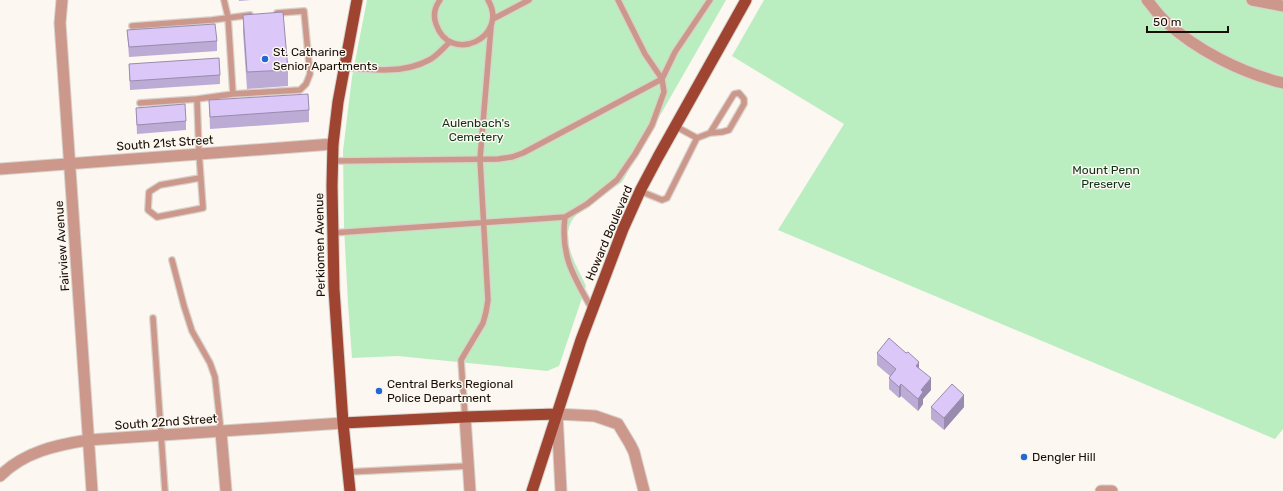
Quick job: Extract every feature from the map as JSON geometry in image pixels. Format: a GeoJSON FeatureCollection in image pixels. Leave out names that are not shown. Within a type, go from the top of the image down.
{"type":"FeatureCollection","features":[{"type":"Feature","properties":{"kind":"main road","name":"Perkiomen Avenue"},"geometry":{"type":"LineString","coordinates":[[350,491],[343,423],[334,289],[332,161],[343,67],[357,0]]}},
{"type":"Feature","properties":{"kind":"main road","name":"Howard Boulevard"},"geometry":{"type":"LineString","coordinates":[[532,491],[556,414],[592,310],[623,229],[640,191],[746,0]]}},
{"type":"Feature","properties":{"kind":"main road"},"geometry":{"type":"LineString","coordinates":[[343,423],[556,414]]}},
{"type":"Feature","properties":{"kind":"street","name":"Fairview Avenue"},"geometry":{"type":"LineString","coordinates":[[62,0],[60,23],[92,491]]}},
{"type":"Feature","properties":{"kind":"street"},"geometry":{"type":"LineString","coordinates":[[1147,0],[1165,21],[1196,45],[1221,60],[1244,70],[1283,83]]}},
{"type":"Feature","properties":{"kind":"street"},"geometry":{"type":"LineString","coordinates":[[1252,0],[1283,6]]}},
{"type":"Feature","properties":{"kind":"street","name":"South 21st Street"},"geometry":{"type":"LineString","coordinates":[[0,169],[333,144]]}},
{"type":"Feature","properties":{"kind":"street"},"geometry":{"type":"LineString","coordinates":[[560,491],[556,414],[595,416],[618,424],[634,452],[644,491]]}},
{"type":"Feature","properties":{"kind":"street"},"geometry":{"type":"LineString","coordinates":[[465,417],[470,491]]}},
{"type":"Feature","properties":{"kind":"street","name":"South 22nd Street"},"geometry":{"type":"LineString","coordinates":[[0,476],[9,467],[41,451],[58,445],[88,440],[343,423]]}},
{"type":"Feature","properties":{"kind":"street"},"geometry":{"type":"LineString","coordinates":[[221,432],[226,491]]}},
{"type":"Feature","properties":{"kind":"street"},"geometry":{"type":"LineString","coordinates":[[1101,491],[1112,491]]}},
{"type":"Feature","properties":{"kind":"lane"},"geometry":{"type":"LineString","coordinates":[[224,0],[228,17],[233,94]]}},
{"type":"Feature","properties":{"kind":"lane"},"geometry":{"type":"LineString","coordinates":[[440,0],[435,11],[435,20],[438,29],[450,42],[459,45],[478,41],[486,35],[491,27]]}},
{"type":"Feature","properties":{"kind":"lane"},"geometry":{"type":"LineString","coordinates":[[488,0],[492,10]]}},
{"type":"Feature","properties":{"kind":"lane"},"geometry":{"type":"LineString","coordinates":[[465,417],[462,360],[483,323],[488,300],[480,159],[493,0]]}},
{"type":"Feature","properties":{"kind":"lane"},"geometry":{"type":"LineString","coordinates":[[492,20],[529,0]]}},
{"type":"Feature","properties":{"kind":"lane"},"geometry":{"type":"LineString","coordinates":[[332,234],[565,217],[587,204],[617,180],[635,154],[652,125],[664,92],[662,79],[645,54],[618,0]]}},
{"type":"Feature","properties":{"kind":"lane"},"geometry":{"type":"LineString","coordinates":[[332,161],[505,158],[523,153],[662,79],[676,52],[710,0]]}},
{"type":"Feature","properties":{"kind":"lane"},"geometry":{"type":"LineString","coordinates":[[140,103],[197,99],[233,94],[300,90],[306,84],[310,74],[304,10],[274,13]]}},
{"type":"Feature","properties":{"kind":"lane"},"geometry":{"type":"LineString","coordinates":[[132,26],[212,20],[259,14]]}},
{"type":"Feature","properties":{"kind":"lane"},"geometry":{"type":"LineString","coordinates":[[343,67],[360,69],[400,69],[417,66],[430,60],[450,42]]}},
{"type":"Feature","properties":{"kind":"lane"},"geometry":{"type":"LineString","coordinates":[[640,191],[662,200],[667,198],[697,138],[710,133],[729,130],[744,104],[744,99],[739,93],[734,94],[710,133]]}},
{"type":"Feature","properties":{"kind":"lane"},"geometry":{"type":"LineString","coordinates":[[197,99],[200,178],[203,208],[157,217],[148,210],[148,192],[160,186],[200,178]]}},
{"type":"Feature","properties":{"kind":"lane"},"geometry":{"type":"LineString","coordinates":[[675,126],[697,138]]}},
{"type":"Feature","properties":{"kind":"lane"},"geometry":{"type":"LineString","coordinates":[[565,217],[564,243],[566,257],[573,275],[592,310]]}},
{"type":"Feature","properties":{"kind":"lane"},"geometry":{"type":"LineString","coordinates":[[172,260],[192,331],[210,363],[215,377],[221,432]]}},
{"type":"Feature","properties":{"kind":"lane"},"geometry":{"type":"LineString","coordinates":[[153,318],[165,491]]}},
{"type":"Feature","properties":{"kind":"lane"},"geometry":{"type":"LineString","coordinates":[[348,472],[468,466]]}},
{"type":"Feature","properties":{"kind":"green space","name":"Aulenbach's Cemetery"},"geometry":{"type":"Polygon","coordinates":[[[367,0],[726,0],[622,182],[577,214],[571,222],[568,231],[570,250],[586,286],[559,366],[547,371],[398,356],[352,358],[344,226],[343,151],[352,77],[367,0]]]}},
{"type":"Feature","properties":{"kind":"green space","name":"Mount Penn Preserve"},"geometry":{"type":"Polygon","coordinates":[[[764,0],[1283,0],[1283,429],[1275,439],[778,230],[844,124],[732,56],[764,0]]]}},
{"type":"Feature","properties":{"kind":"building","name":"St. Catharine Senior Apartments"},"geometry":{"type":"Polygon","coordinates":[[[283,12],[288,70],[247,72],[243,15],[283,12]]]}},
{"type":"Feature","properties":{"kind":"building"},"geometry":{"type":"Polygon","coordinates":[[[215,24],[217,41],[129,47],[127,30],[215,24]]]}},
{"type":"Feature","properties":{"kind":"building"},"geometry":{"type":"Polygon","coordinates":[[[219,58],[220,75],[130,81],[129,64],[219,58]]]}},
{"type":"Feature","properties":{"kind":"building"},"geometry":{"type":"Polygon","coordinates":[[[308,94],[309,110],[210,117],[209,100],[308,94]]]}},
{"type":"Feature","properties":{"kind":"building"},"geometry":{"type":"Polygon","coordinates":[[[185,104],[186,121],[137,125],[136,108],[185,104]]]}},
{"type":"Feature","properties":{"kind":"building"},"geometry":{"type":"Polygon","coordinates":[[[889,338],[919,362],[916,366],[931,378],[921,390],[923,392],[918,399],[901,384],[899,387],[889,378],[896,369],[877,353],[889,338]]]}},
{"type":"Feature","properties":{"kind":"building"},"geometry":{"type":"Polygon","coordinates":[[[952,384],[964,395],[944,418],[931,407],[952,384]]]}},
{"type":"Feature","properties":{"kind":"place","name":"St. Catharine Senior Apartments"},"geometry":{"type":"Point","coordinates":[265,59]}},
{"type":"Feature","properties":{"kind":"place","name":"Central Berks Regional Police Department"},"geometry":{"type":"Point","coordinates":[379,391]}},
{"type":"Feature","properties":{"kind":"place","name":"Dengler Hill"},"geometry":{"type":"Point","coordinates":[1024,457]}}]}
